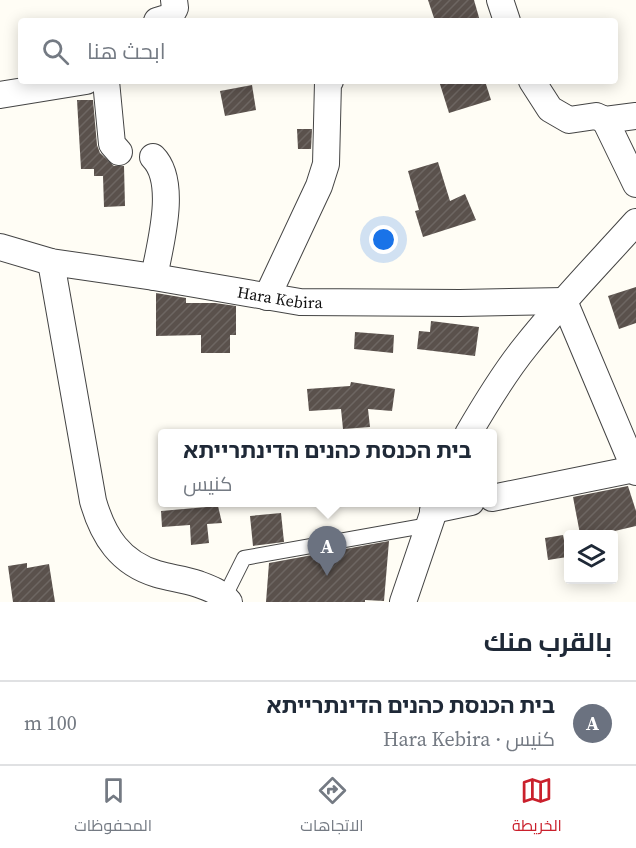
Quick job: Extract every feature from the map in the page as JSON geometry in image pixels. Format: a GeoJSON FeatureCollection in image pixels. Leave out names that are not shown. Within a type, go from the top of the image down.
{"type":"FeatureCollection","features":[{"type":"Feature","properties":{"kind":"street"},"geometry":{"type":"LineString","coordinates":[[167,18],[170,17],[175,8],[174,0]]}},
{"type":"Feature","properties":{"kind":"street"},"geometry":{"type":"LineString","coordinates":[[500,0],[506,18]]}},
{"type":"Feature","properties":{"kind":"street"},"geometry":{"type":"LineString","coordinates":[[0,95],[68,84]]}},
{"type":"Feature","properties":{"kind":"street"},"geometry":{"type":"LineString","coordinates":[[106,84],[111,144],[119,152]]}},
{"type":"Feature","properties":{"kind":"street"},"geometry":{"type":"LineString","coordinates":[[267,297],[319,186],[326,164],[328,84]]}},
{"type":"Feature","properties":{"kind":"street"},"geometry":{"type":"LineString","coordinates":[[534,84],[550,109],[569,120],[596,116],[605,120],[636,116]]}},
{"type":"Feature","properties":{"kind":"street"},"geometry":{"type":"LineString","coordinates":[[605,120],[636,184]]}},
{"type":"Feature","properties":{"kind":"street"},"geometry":{"type":"LineString","coordinates":[[153,157],[160,165],[164,179],[164,223],[154,277]]}},
{"type":"Feature","properties":{"kind":"street"},"geometry":{"type":"LineString","coordinates":[[471,429],[493,391],[525,347],[636,222]]}},
{"type":"Feature","properties":{"kind":"street","name":"Hara Kebira"},"geometry":{"type":"LineString","coordinates":[[0,247],[51,262],[267,297],[312,302],[564,301]]}},
{"type":"Feature","properties":{"kind":"street"},"geometry":{"type":"LineString","coordinates":[[51,262],[93,501],[105,535],[130,562],[156,574],[186,580],[209,588],[227,599]]}},
{"type":"Feature","properties":{"kind":"street"},"geometry":{"type":"LineString","coordinates":[[497,497],[636,471],[564,301]]}},
{"type":"Feature","properties":{"kind":"street"},"geometry":{"type":"LineString","coordinates":[[403,602],[433,513],[454,507]]}},
{"type":"Feature","properties":{"kind":"lane"},"geometry":{"type":"LineString","coordinates":[[227,599],[244,558],[433,513]]}},
{"type":"Feature","properties":{"kind":"building"},"geometry":{"type":"Polygon","coordinates":[[[428,0],[474,0],[479,18],[434,18],[428,0]]]}},
{"type":"Feature","properties":{"kind":"building"},"geometry":{"type":"Polygon","coordinates":[[[440,84],[486,84],[491,100],[449,113],[440,84]]]}},
{"type":"Feature","properties":{"kind":"building"},"geometry":{"type":"Polygon","coordinates":[[[252,85],[256,110],[225,116],[220,91],[252,85]]]}},
{"type":"Feature","properties":{"kind":"building"},"geometry":{"type":"Polygon","coordinates":[[[77,100],[93,100],[97,145],[100,153],[114,166],[124,166],[125,206],[104,207],[103,176],[94,176],[94,169],[81,169],[77,100]]]}},
{"type":"Feature","properties":{"kind":"building"},"geometry":{"type":"Polygon","coordinates":[[[297,129],[312,129],[311,149],[298,149],[297,129]]]}},
{"type":"Feature","properties":{"kind":"building"},"geometry":{"type":"Polygon","coordinates":[[[438,162],[450,201],[465,194],[476,220],[423,237],[415,211],[419,210],[408,171],[438,162]]]}},
{"type":"Feature","properties":{"kind":"building"},"geometry":{"type":"Polygon","coordinates":[[[636,287],[636,323],[619,329],[608,296],[636,287]]]}},
{"type":"Feature","properties":{"kind":"building"},"geometry":{"type":"Polygon","coordinates":[[[156,293],[186,298],[186,303],[236,306],[236,335],[230,335],[230,353],[201,353],[201,335],[156,336],[156,293]]]}},
{"type":"Feature","properties":{"kind":"building"},"geometry":{"type":"Polygon","coordinates":[[[431,321],[479,327],[475,356],[417,349],[419,331],[430,332],[431,321]]]}},
{"type":"Feature","properties":{"kind":"building"},"geometry":{"type":"Polygon","coordinates":[[[355,332],[394,335],[393,353],[354,349],[355,332]]]}},
{"type":"Feature","properties":{"kind":"building"},"geometry":{"type":"Polygon","coordinates":[[[351,382],[395,389],[392,411],[368,409],[370,427],[343,429],[341,409],[309,411],[307,389],[350,386],[351,382]]]}},
{"type":"Feature","properties":{"kind":"building"},"geometry":{"type":"Polygon","coordinates":[[[628,486],[636,511],[636,526],[618,530],[579,530],[573,497],[628,486]]]}},
{"type":"Feature","properties":{"kind":"building"},"geometry":{"type":"Polygon","coordinates":[[[218,507],[222,523],[207,524],[209,543],[191,545],[190,525],[162,527],[161,511],[218,507]]]}},
{"type":"Feature","properties":{"kind":"building"},"geometry":{"type":"Polygon","coordinates":[[[281,513],[284,542],[253,546],[250,516],[281,513]]]}},
{"type":"Feature","properties":{"kind":"building"},"geometry":{"type":"Polygon","coordinates":[[[563,535],[564,557],[548,560],[545,538],[563,535]]]}},
{"type":"Feature","properties":{"kind":"building"},"geometry":{"type":"Polygon","coordinates":[[[389,541],[384,601],[266,602],[269,563],[389,541]]]}},
{"type":"Feature","properties":{"kind":"building"},"geometry":{"type":"Polygon","coordinates":[[[27,563],[27,568],[49,564],[55,602],[13,602],[8,566],[27,563]]]}},
{"type":"Feature","properties":{"kind":"place","name":"בית הכנסת כהנים הדינתרייתא"},"geometry":{"type":"Point","coordinates":[327,576]}}]}
